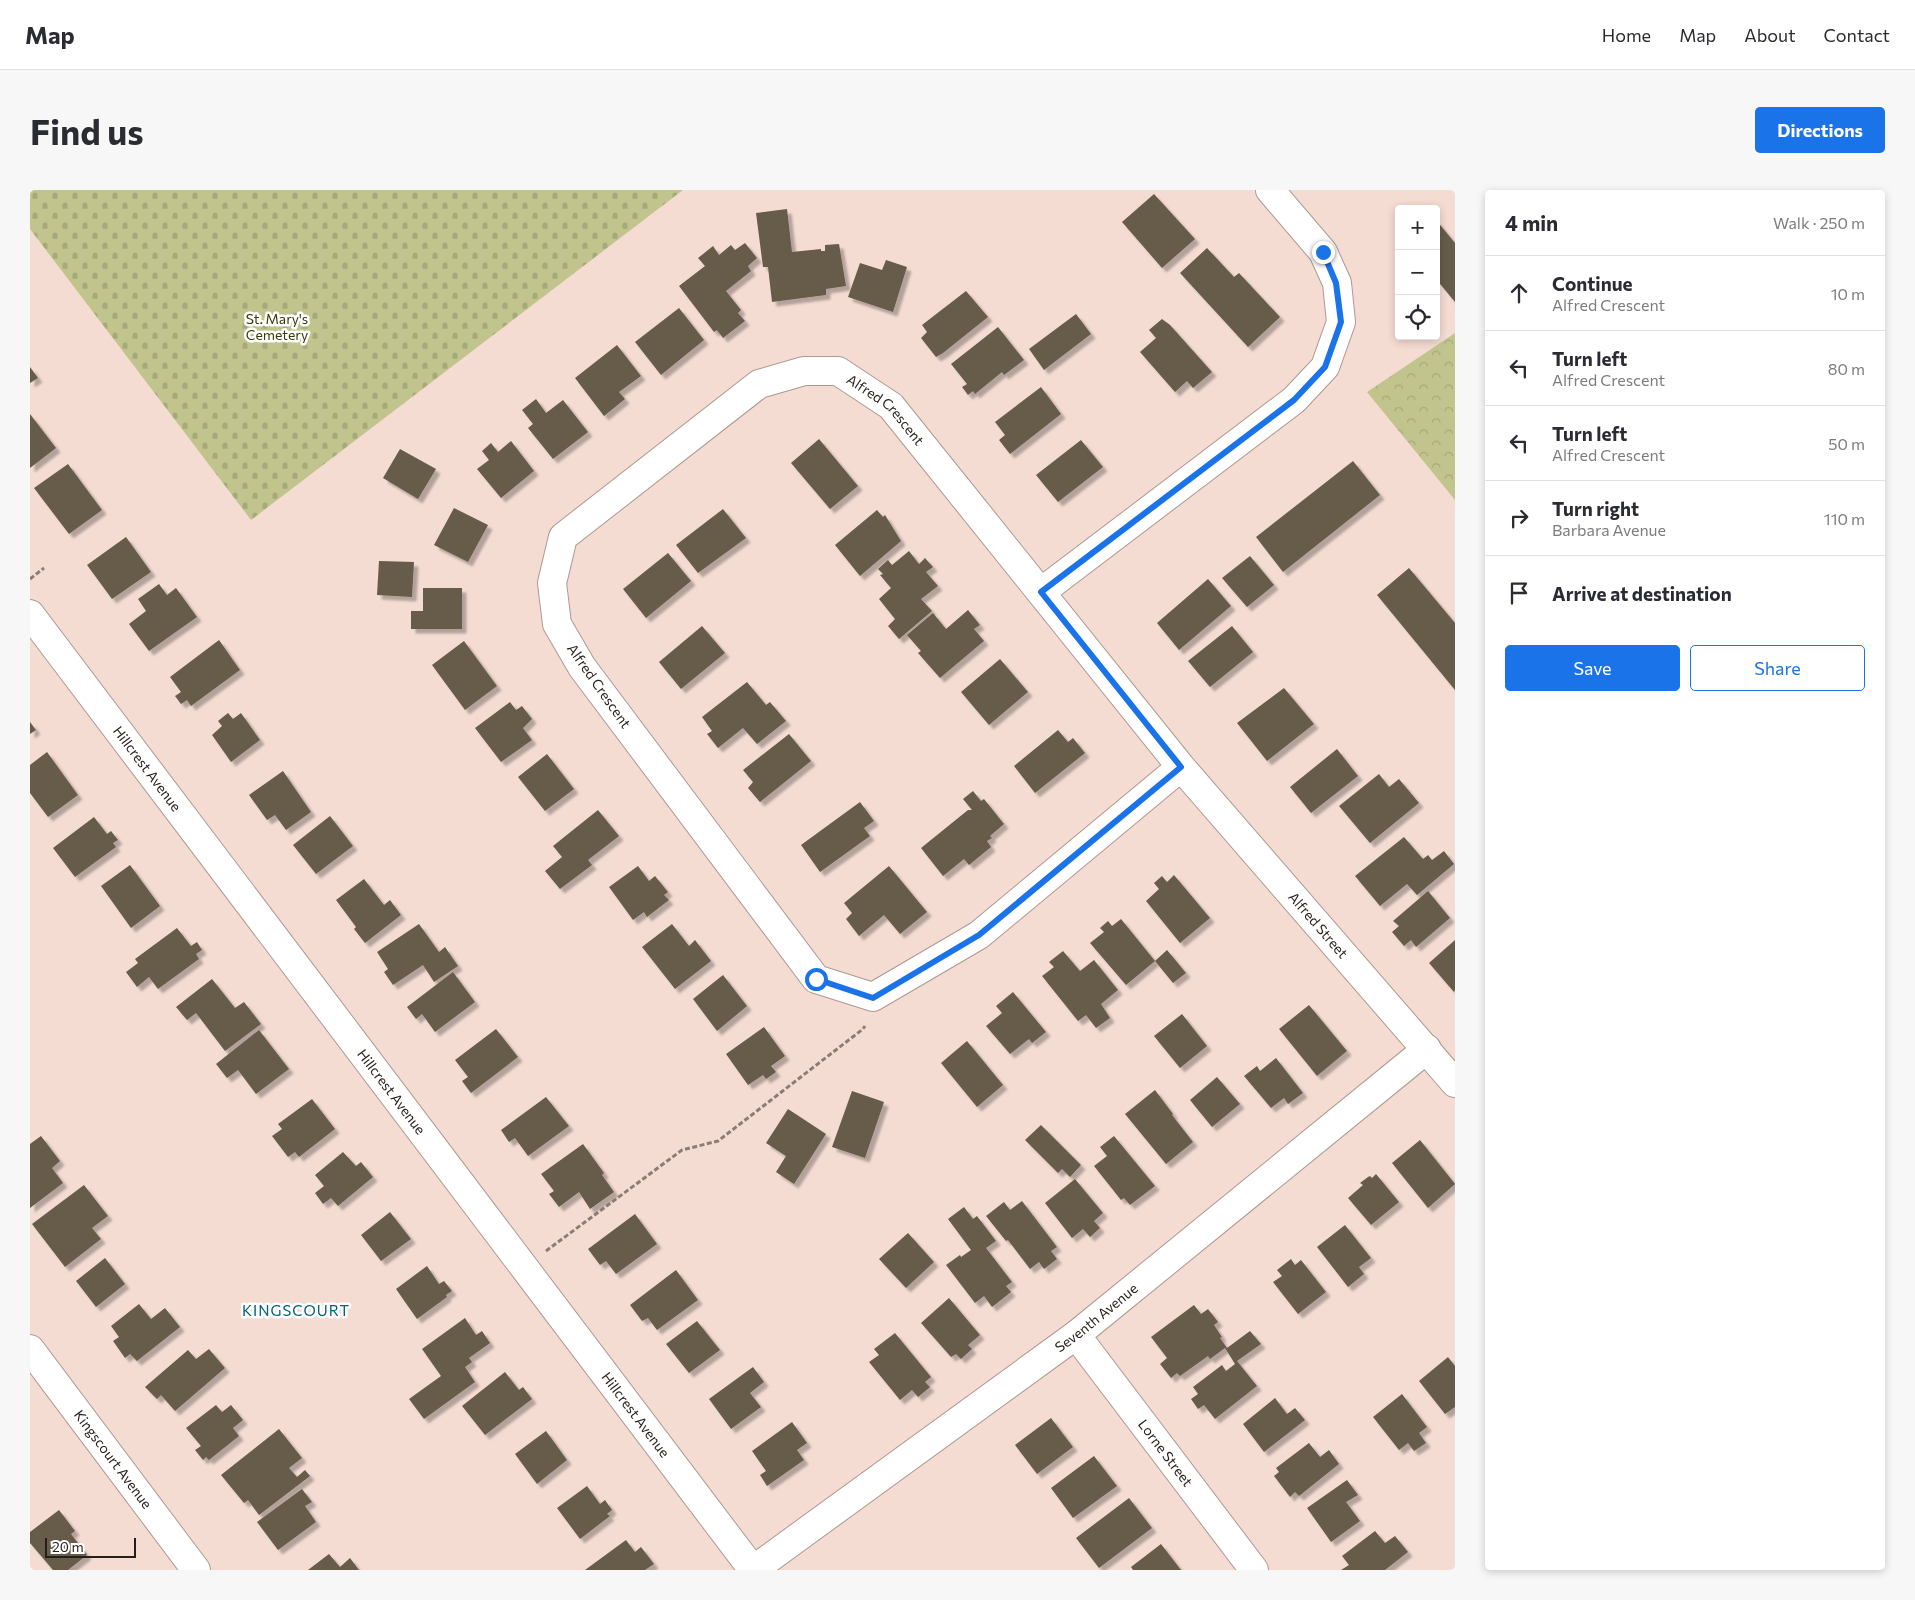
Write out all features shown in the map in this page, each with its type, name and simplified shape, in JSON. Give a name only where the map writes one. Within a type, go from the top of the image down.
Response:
[{"type":"street","points":[[1041,592],[1294,400],[1325,367],[1341,322],[1336,283],[1323,252],[1270,190]]},
{"type":"street","name":"Alfred Crescent","points":[[873,998],[816,979],[582,667],[557,624],[552,583],[563,537],[759,384],[804,371],[838,371],[891,406],[1181,767]]},
{"type":"street","name":"Hillcrest Avenue","points":[[30,614],[753,1570]]},
{"type":"street","points":[[873,998],[979,935],[1181,767]]},
{"type":"street","name":"Alfred Street","points":[[1181,767],[1455,1083]]},
{"type":"street","name":"Seventh Avenue","points":[[753,1570],[1076,1335],[1427,1049]]},
{"type":"street","name":"Lorne Street","points":[[1076,1335],[1254,1570]]},
{"type":"street","name":"Kingscourt Avenue","points":[[30,1349],[196,1570]]},
{"type":"path","points":[[30,579],[44,568]]},
{"type":"path","points":[[523,1267],[682,1150],[718,1141],[864,1029],[873,998]]},
{"type":"green space","name":"St. Mary's Cemetery","points":[[30,190],[683,190],[251,520],[30,229]]},
{"type":"green space","points":[[1455,333],[1455,500],[1367,392]]},
{"type":"building","points":[[1154,194],[1195,239],[1162,268],[1122,222]]},
{"type":"building","points":[[787,209],[792,252],[821,249],[821,251],[825,251],[825,245],[839,244],[846,286],[826,289],[826,295],[772,302],[768,267],[763,267],[756,213]]},
{"type":"building","points":[[1440,225],[1455,243],[1455,302],[1440,284]]},
{"type":"building","points":[[745,243],[757,258],[748,266],[751,271],[726,291],[741,310],[738,313],[745,321],[723,338],[717,330],[714,332],[679,286],[705,266],[698,258],[713,246],[719,255],[731,245],[735,250]]},
{"type":"building","points":[[1207,248],[1234,277],[1239,273],[1280,317],[1248,347],[1180,273]]},
{"type":"building","points":[[886,260],[907,267],[893,312],[848,297],[860,263],[882,270]]},
{"type":"building","points":[[966,291],[988,317],[936,357],[921,338],[927,332],[922,325]]},
{"type":"building","points":[[679,308],[704,340],[661,375],[635,342]]},
{"type":"building","points":[[1076,314],[1091,334],[1044,370],[1029,349]]},
{"type":"building","points":[[1162,319],[1170,325],[1212,372],[1193,388],[1187,381],[1175,392],[1140,352],[1156,338],[1149,330]]},
{"type":"building","points":[[998,327],[1024,360],[1004,375],[1002,372],[975,394],[973,391],[968,395],[962,387],[967,384],[951,364]]},
{"type":"building","points":[[617,345],[641,376],[619,392],[625,399],[604,416],[575,378]]},
{"type":"building","points":[[30,367],[38,378],[30,383]]},
{"type":"building","points":[[1041,387],[1061,414],[1010,454],[999,440],[1005,435],[995,422]]},
{"type":"building","points":[[536,399],[546,413],[563,400],[588,432],[553,459],[528,428],[533,424],[522,410]]},
{"type":"building","points":[[30,414],[56,448],[30,468]]},
{"type":"building","points":[[819,439],[858,486],[830,509],[791,463]]},
{"type":"building","points":[[1081,440],[1103,467],[1058,502],[1036,475]]},
{"type":"building","points":[[511,441],[534,471],[501,498],[477,469],[489,460],[482,451],[491,443],[498,452]]},
{"type":"building","points":[[400,449],[436,469],[418,499],[383,478]]},
{"type":"building","points":[[1353,461],[1380,495],[1283,572],[1256,537]]},
{"type":"building","points":[[68,464],[102,510],[69,534],[34,488]]},
{"type":"building","points":[[454,508],[488,525],[468,562],[434,545]]},
{"type":"building","points":[[723,509],[746,538],[698,573],[676,545]]},
{"type":"building","points":[[877,510],[883,517],[885,515],[901,541],[860,576],[835,545]]},
{"type":"building","points":[[126,537],[151,572],[112,599],[87,565]]},
{"type":"building","points":[[909,551],[919,564],[925,558],[933,567],[926,572],[938,586],[921,599],[932,611],[899,639],[888,626],[895,619],[879,599],[891,588],[880,575],[883,574],[878,569],[888,560],[892,565]]},
{"type":"building","points":[[668,553],[691,581],[646,618],[623,589]]},
{"type":"building","points":[[1250,556],[1274,585],[1247,607],[1222,578]]},
{"type":"building","points":[[379,561],[414,562],[412,597],[377,595]]},
{"type":"building","points":[[1409,568],[1455,623],[1455,690],[1377,595]]},
{"type":"building","points":[[1208,579],[1231,606],[1179,650],[1157,623]]},
{"type":"building","points":[[159,584],[167,595],[176,588],[197,617],[149,651],[129,624],[146,611],[138,599]]},
{"type":"building","points":[[423,588],[462,588],[462,629],[411,629],[411,611],[423,611]]},
{"type":"building","points":[[968,610],[980,625],[974,629],[984,641],[940,678],[918,653],[921,651],[907,635],[933,613],[946,629]]},
{"type":"building","points":[[702,626],[725,653],[681,689],[659,662]]},
{"type":"building","points":[[1232,626],[1253,652],[1210,687],[1188,661]]},
{"type":"building","points":[[219,640],[240,670],[191,706],[187,700],[181,704],[175,696],[181,692],[170,677]]},
{"type":"building","points":[[464,641],[497,686],[465,710],[432,665]]},
{"type":"building","points":[[1000,659],[1028,692],[989,725],[961,692]]},
{"type":"building","points":[[747,682],[766,705],[770,702],[786,721],[757,744],[743,728],[718,748],[707,734],[712,731],[702,717]]},
{"type":"building","points":[[1284,688],[1314,724],[1267,761],[1237,723]]},
{"type":"building","points":[[510,702],[516,710],[522,706],[532,719],[523,728],[532,740],[501,762],[475,728]]},
{"type":"building","points":[[228,713],[233,719],[241,713],[260,740],[231,762],[212,735],[222,726],[218,721]]},
{"type":"building","points":[[30,722],[36,730],[30,734]]},
{"type":"building","points":[[1058,730],[1068,742],[1073,738],[1085,753],[1035,793],[1014,766]]},
{"type":"building","points":[[789,734],[811,761],[760,802],[748,788],[753,782],[743,770]]},
{"type":"building","points":[[1337,749],[1358,776],[1311,813],[1290,787]]},
{"type":"building","points":[[47,752],[78,795],[48,817],[30,793],[30,765]]},
{"type":"building","points":[[547,754],[574,789],[545,811],[518,777]]},
{"type":"building","points":[[283,771],[311,812],[286,830],[275,815],[267,820],[249,795]]},
{"type":"building","points":[[1379,774],[1389,787],[1399,779],[1419,803],[1370,843],[1339,806]]},
{"type":"building","points":[[973,791],[981,801],[984,799],[1004,824],[987,841],[991,847],[969,865],[964,859],[943,876],[921,848],[968,810],[972,810],[963,799]]},
{"type":"building","points":[[860,802],[874,821],[864,828],[870,836],[820,872],[801,845]]},
{"type":"building","points":[[598,810],[619,836],[588,860],[592,865],[560,889],[545,871],[562,857],[553,846]]},
{"type":"building","points":[[330,816],[353,846],[316,874],[293,845]]},
{"type":"building","points":[[94,817],[107,834],[111,831],[118,840],[113,843],[116,847],[75,877],[53,848]]},
{"type":"building","points":[[1404,837],[1423,859],[1428,855],[1432,860],[1444,851],[1454,864],[1417,895],[1407,884],[1380,906],[1355,876]]},
{"type":"building","points":[[130,865],[160,906],[131,928],[101,886]]},
{"type":"building","points":[[638,866],[649,881],[655,876],[668,892],[664,895],[669,900],[647,917],[644,912],[633,920],[609,887]]},
{"type":"building","points":[[889,866],[927,912],[900,934],[884,915],[859,936],[846,919],[852,913],[844,903]]},
{"type":"building","points":[[1174,875],[1210,918],[1180,943],[1146,901],[1159,889],[1154,883],[1162,876],[1167,882]]},
{"type":"building","points":[[364,879],[384,905],[390,900],[401,915],[365,943],[336,900]]},
{"type":"building","points":[[1428,891],[1450,918],[1416,947],[1411,940],[1404,946],[1392,932],[1399,926],[1393,921]]},
{"type":"building","points":[[1121,919],[1155,961],[1126,985],[1090,943],[1104,932],[1100,928],[1108,921],[1112,926]]},
{"type":"building","points":[[419,924],[439,952],[445,947],[458,966],[434,982],[423,965],[393,985],[384,972],[388,969],[377,952]]},
{"type":"building","points":[[672,924],[689,946],[695,940],[711,961],[675,989],[642,947]]},
{"type":"building","points":[[177,928],[191,946],[197,942],[202,950],[196,954],[199,959],[158,989],[149,977],[137,987],[126,972],[138,963],[135,959]]},
{"type":"building","points":[[1455,940],[1455,990],[1454,992],[1429,963]]},
{"type":"building","points":[[1167,950],[1186,973],[1173,983],[1155,961]]},
{"type":"building","points":[[1063,951],[1080,971],[1094,960],[1118,990],[1101,1004],[1110,1018],[1096,1028],[1086,1015],[1078,1021],[1042,976],[1054,967],[1049,962]]},
{"type":"building","points":[[453,972],[475,1002],[435,1032],[422,1014],[416,1019],[407,1007]]},
{"type":"building","points":[[723,975],[747,1006],[717,1031],[693,999]]},
{"type":"building","points":[[212,979],[235,1008],[244,1002],[261,1024],[225,1051],[196,1013],[187,1020],[176,1007]]},
{"type":"building","points":[[1013,992],[1046,1032],[1032,1043],[1029,1039],[1010,1054],[986,1026],[1002,1013],[996,1006]]},
{"type":"building","points":[[1309,1005],[1347,1051],[1317,1076],[1279,1029]]},
{"type":"building","points":[[1182,1014],[1207,1046],[1180,1068],[1154,1036]]},
{"type":"building","points":[[764,1027],[785,1056],[771,1066],[776,1072],[766,1079],[763,1075],[748,1085],[726,1054]]},
{"type":"building","points":[[496,1029],[518,1057],[471,1093],[462,1081],[468,1077],[455,1060]]},
{"type":"building","points":[[259,1030],[289,1069],[256,1094],[238,1070],[227,1078],[216,1064]]},
{"type":"building","points":[[967,1041],[1003,1085],[977,1107],[941,1063]]},
{"type":"building","points":[[1276,1058],[1303,1093],[1288,1104],[1284,1098],[1271,1108],[1244,1076],[1257,1066],[1260,1071]]},
{"type":"building","points":[[1217,1077],[1240,1104],[1212,1127],[1190,1100]]},
{"type":"building","points":[[1155,1090],[1193,1142],[1166,1164],[1125,1114]]},
{"type":"building","points":[[852,1091],[884,1102],[865,1158],[832,1147]]},
{"type":"building","points":[[546,1097],[569,1126],[528,1156],[515,1138],[509,1142],[501,1130]]},
{"type":"building","points":[[312,1099],[335,1129],[299,1157],[295,1152],[288,1157],[272,1136],[282,1129],[278,1124]]},
{"type":"building","points":[[788,1109],[826,1134],[794,1184],[776,1172],[786,1156],[766,1143]]},
{"type":"building","points":[[1041,1125],[1081,1165],[1070,1177],[1062,1169],[1058,1173],[1025,1140]]},
{"type":"building","points":[[41,1136],[60,1161],[52,1168],[63,1183],[30,1208],[30,1144]]},
{"type":"building","points":[[1114,1136],[1155,1186],[1130,1205],[1124,1198],[1121,1200],[1094,1166],[1107,1156],[1100,1147]]},
{"type":"building","points":[[1420,1140],[1455,1184],[1428,1208],[1392,1163]]},
{"type":"building","points":[[583,1144],[604,1173],[602,1175],[614,1192],[590,1209],[579,1192],[559,1207],[549,1194],[554,1191],[541,1174]]},
{"type":"building","points":[[343,1152],[356,1166],[361,1162],[373,1177],[338,1206],[331,1198],[323,1204],[315,1193],[324,1186],[315,1175]]},
{"type":"building","points":[[1376,1174],[1399,1202],[1371,1225],[1348,1198],[1363,1185],[1360,1183],[1370,1176],[1372,1178]]},
{"type":"building","points":[[1075,1179],[1103,1213],[1094,1221],[1100,1228],[1090,1237],[1083,1229],[1072,1238],[1045,1203]]},
{"type":"building","points":[[84,1185],[108,1216],[92,1228],[101,1239],[65,1267],[32,1224]]},
{"type":"building","points":[[1022,1201],[1057,1247],[1051,1251],[1057,1259],[1044,1269],[1039,1262],[1030,1269],[1008,1240],[1006,1241],[986,1216],[1004,1202],[1010,1210]]},
{"type":"building","points":[[964,1207],[973,1219],[977,1216],[996,1241],[986,1248],[1012,1282],[1006,1286],[1011,1292],[992,1307],[984,1296],[975,1303],[946,1265],[971,1250],[948,1219]]},
{"type":"building","points":[[390,1212],[411,1239],[381,1261],[361,1235]]},
{"type":"building","points":[[635,1214],[657,1244],[616,1274],[606,1261],[600,1265],[588,1249]]},
{"type":"building","points":[[1345,1225],[1371,1258],[1359,1267],[1364,1274],[1348,1287],[1317,1247]]},
{"type":"building","points":[[908,1233],[934,1262],[906,1288],[879,1259]]},
{"type":"building","points":[[105,1258],[125,1284],[96,1307],[76,1281]]},
{"type":"building","points":[[1291,1259],[1295,1265],[1301,1260],[1326,1292],[1298,1314],[1273,1282],[1282,1276],[1277,1270]]},
{"type":"building","points":[[427,1266],[439,1284],[444,1281],[452,1291],[446,1295],[447,1297],[417,1319],[396,1289]]},
{"type":"building","points":[[676,1270],[698,1300],[657,1330],[648,1318],[642,1321],[630,1305]]},
{"type":"building","points":[[949,1298],[980,1335],[968,1345],[972,1349],[961,1359],[956,1354],[951,1357],[921,1323]]},
{"type":"building","points":[[139,1304],[151,1319],[165,1308],[180,1327],[137,1361],[130,1354],[125,1358],[113,1341],[119,1337],[111,1326]]},
{"type":"building","points":[[1194,1305],[1201,1314],[1208,1309],[1215,1318],[1218,1322],[1214,1325],[1227,1348],[1250,1331],[1261,1344],[1237,1361],[1257,1386],[1215,1419],[1204,1405],[1198,1409],[1191,1399],[1198,1394],[1193,1387],[1222,1365],[1226,1371],[1235,1364],[1225,1348],[1210,1359],[1208,1356],[1180,1376],[1177,1373],[1171,1378],[1160,1364],[1167,1358],[1151,1337]]},
{"type":"building","points":[[465,1318],[476,1335],[482,1331],[490,1343],[469,1358],[472,1362],[465,1367],[475,1382],[424,1419],[409,1399],[441,1376],[422,1349]]},
{"type":"building","points":[[697,1321],[720,1350],[689,1373],[666,1344]]},
{"type":"building","points":[[895,1333],[931,1377],[925,1382],[930,1387],[918,1397],[912,1390],[900,1400],[869,1362],[879,1355],[874,1349]]},
{"type":"building","points":[[209,1349],[225,1368],[175,1411],[161,1395],[157,1399],[145,1387],[188,1350],[196,1359]]},
{"type":"building","points":[[1448,1357],[1455,1366],[1455,1407],[1445,1414],[1419,1381]]},
{"type":"building","points":[[753,1367],[764,1382],[750,1393],[761,1407],[731,1429],[709,1399]]},
{"type":"building","points":[[505,1372],[519,1390],[523,1387],[532,1399],[485,1435],[462,1406]]},
{"type":"building","points":[[1402,1394],[1427,1427],[1419,1433],[1426,1443],[1414,1451],[1408,1443],[1399,1450],[1373,1417]]},
{"type":"building","points":[[1275,1398],[1287,1414],[1295,1408],[1305,1420],[1264,1452],[1243,1424]]},
{"type":"building","points":[[216,1405],[222,1412],[231,1405],[243,1420],[233,1428],[239,1436],[209,1460],[206,1457],[203,1460],[195,1450],[201,1446],[186,1428]]},
{"type":"building","points":[[1051,1418],[1073,1447],[1037,1474],[1015,1445]]},
{"type":"building","points":[[792,1422],[807,1443],[797,1450],[804,1460],[767,1486],[760,1475],[766,1471],[752,1451]]},
{"type":"building","points":[[279,1429],[302,1458],[289,1468],[297,1477],[305,1470],[310,1476],[259,1515],[248,1500],[244,1503],[221,1475]]},
{"type":"building","points":[[546,1431],[567,1460],[537,1484],[515,1454]]},
{"type":"building","points":[[1309,1443],[1320,1457],[1329,1450],[1339,1464],[1299,1496],[1295,1492],[1290,1497],[1274,1476],[1279,1472],[1276,1468]]},
{"type":"building","points":[[1094,1456],[1117,1486],[1073,1518],[1051,1488]]},
{"type":"building","points":[[1347,1480],[1358,1495],[1346,1502],[1360,1521],[1331,1542],[1307,1508]]},
{"type":"building","points":[[587,1486],[600,1504],[605,1500],[612,1510],[607,1514],[610,1516],[580,1539],[557,1508]]},
{"type":"building","points":[[302,1489],[312,1502],[305,1506],[316,1522],[278,1550],[257,1522]]},
{"type":"building","points":[[1129,1498],[1152,1528],[1099,1568],[1076,1538]]},
{"type":"building","points":[[59,1510],[75,1531],[71,1534],[87,1555],[68,1570],[53,1570],[30,1543],[30,1532]]},
{"type":"building","points":[[1375,1531],[1385,1543],[1395,1536],[1408,1552],[1385,1570],[1341,1570],[1349,1565],[1342,1556]]},
{"type":"building","points":[[626,1540],[635,1552],[641,1547],[654,1564],[645,1570],[585,1570]]},
{"type":"building","points":[[1161,1544],[1181,1570],[1133,1570],[1131,1567]]},
{"type":"building","points":[[329,1554],[340,1567],[350,1558],[359,1570],[308,1570]]},
{"type":"district","name":"KINGSCOURT","points":[[296,1311]]},
{"type":"route","points":[[816,979],[873,998],[979,935],[1181,767],[1041,592],[1294,400],[1325,367],[1341,322],[1336,283],[1323,252]]}]
